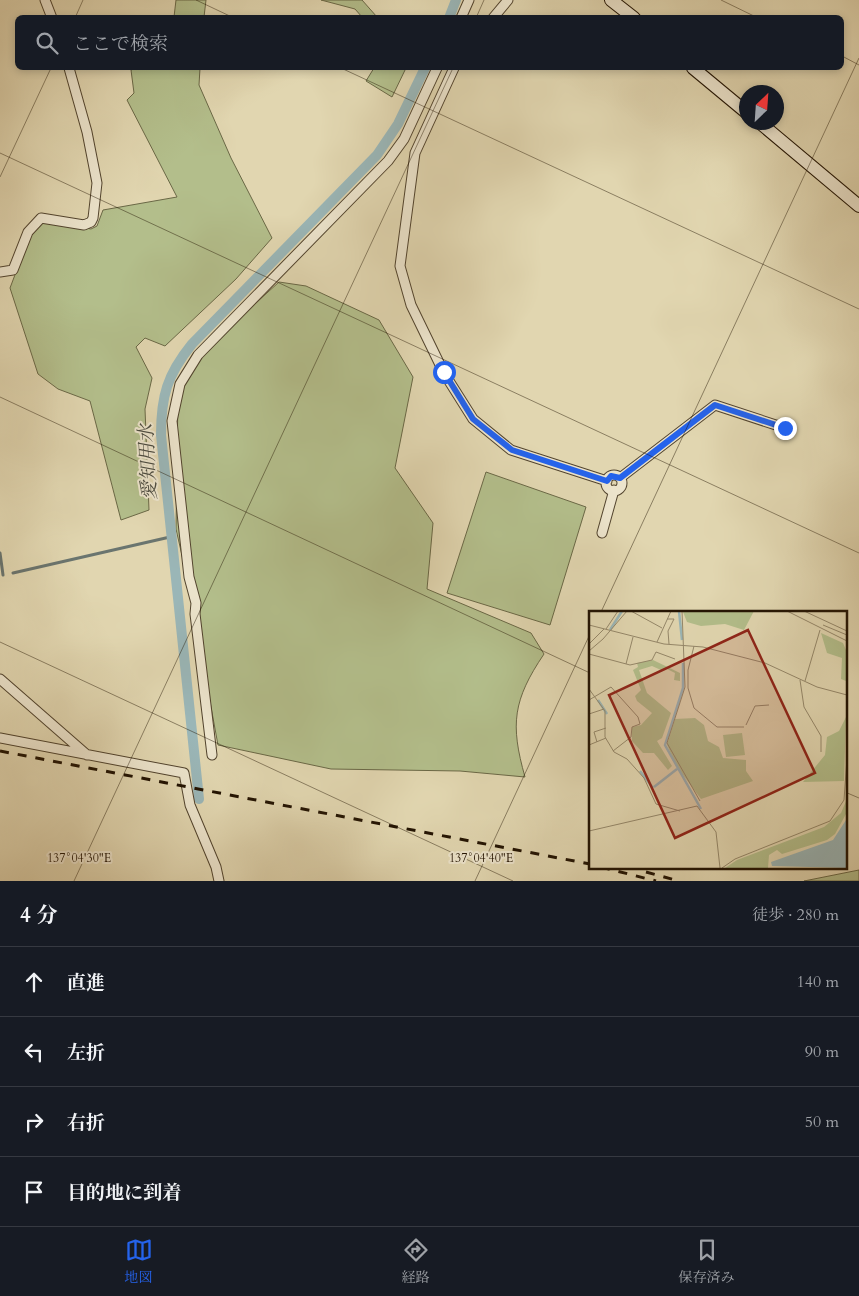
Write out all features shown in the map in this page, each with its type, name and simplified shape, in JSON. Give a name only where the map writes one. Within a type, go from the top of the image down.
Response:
[{"type":"main road","points":[[611,0],[630,15]]},
{"type":"main road","points":[[695,70],[739,106]]},
{"type":"main road","points":[[769,130],[859,206]]},
{"type":"street","points":[[45,0],[51,15]]},
{"type":"street","points":[[462,15],[469,0]]},
{"type":"street","points":[[496,15],[508,0]]},
{"type":"street","points":[[0,272],[14,270],[28,232],[41,218],[84,225],[89,224],[93,218],[97,184],[87,132],[71,70]]},
{"type":"street","points":[[212,755],[195,614],[196,603],[189,577],[172,430],[176,396],[185,373],[198,355],[388,161],[404,139],[436,70]]},
{"type":"street","points":[[453,70],[415,154],[400,266],[411,305],[444,372],[473,419],[512,450],[607,481]]},
{"type":"street","points":[[620,478],[715,405],[785,428]]},
{"type":"street","points":[[607,481],[611,476],[620,478]]},
{"type":"street","points":[[607,481],[609,488],[614,490],[621,487],[620,478]]},
{"type":"street","points":[[602,532],[614,490]]},
{"type":"street","points":[[0,679],[88,755]]},
{"type":"street","points":[[0,738],[184,773],[190,805],[216,867],[219,881]]},
{"type":"green space","points":[[176,0],[206,0],[204,15],[174,15]]},
{"type":"green space","points":[[321,0],[362,0],[375,15],[360,15],[355,9]]},
{"type":"green space","points":[[131,70],[200,70],[199,85],[231,158],[272,238],[236,279],[165,346],[145,338],[136,347],[152,378],[145,409],[149,510],[121,520],[90,401],[58,389],[38,374],[10,288],[30,235],[42,219],[91,229],[97,226],[103,210],[177,197],[127,100],[134,93]]},
{"type":"green space","points":[[373,70],[405,70],[392,97],[366,81]]},
{"type":"green space","points":[[279,282],[306,286],[379,320],[413,377],[395,468],[433,523],[427,589],[531,633],[544,654],[526,685],[517,713],[517,742],[525,777],[460,771],[331,769],[218,745],[188,582],[176,529],[178,393],[201,353]]},
{"type":"green space","points":[[486,472],[586,507],[550,625],[447,593]]},
{"type":"green space","points":[[859,870],[859,881],[804,881]]},
{"type":"waterway","name":"愛知用水","points":[[450,15],[456,0]]},
{"type":"waterway","name":"愛知用水","points":[[199,799],[161,435],[162,409],[167,386],[183,355],[192,344],[377,155],[398,124],[424,70]]},
{"type":"waterway","points":[[13,573],[170,537]]},
{"type":"waterway","points":[[0,553],[3,575]]},
{"type":"railway","points":[[0,751],[589,864]]},
{"type":"railway","points":[[605,868],[656,881]]},
{"type":"railway","points":[[646,872],[679,881]]},
{"type":"route","points":[[444,372],[473,419],[512,450],[607,481],[611,476],[616,475],[620,478],[715,405],[785,428]]}]
